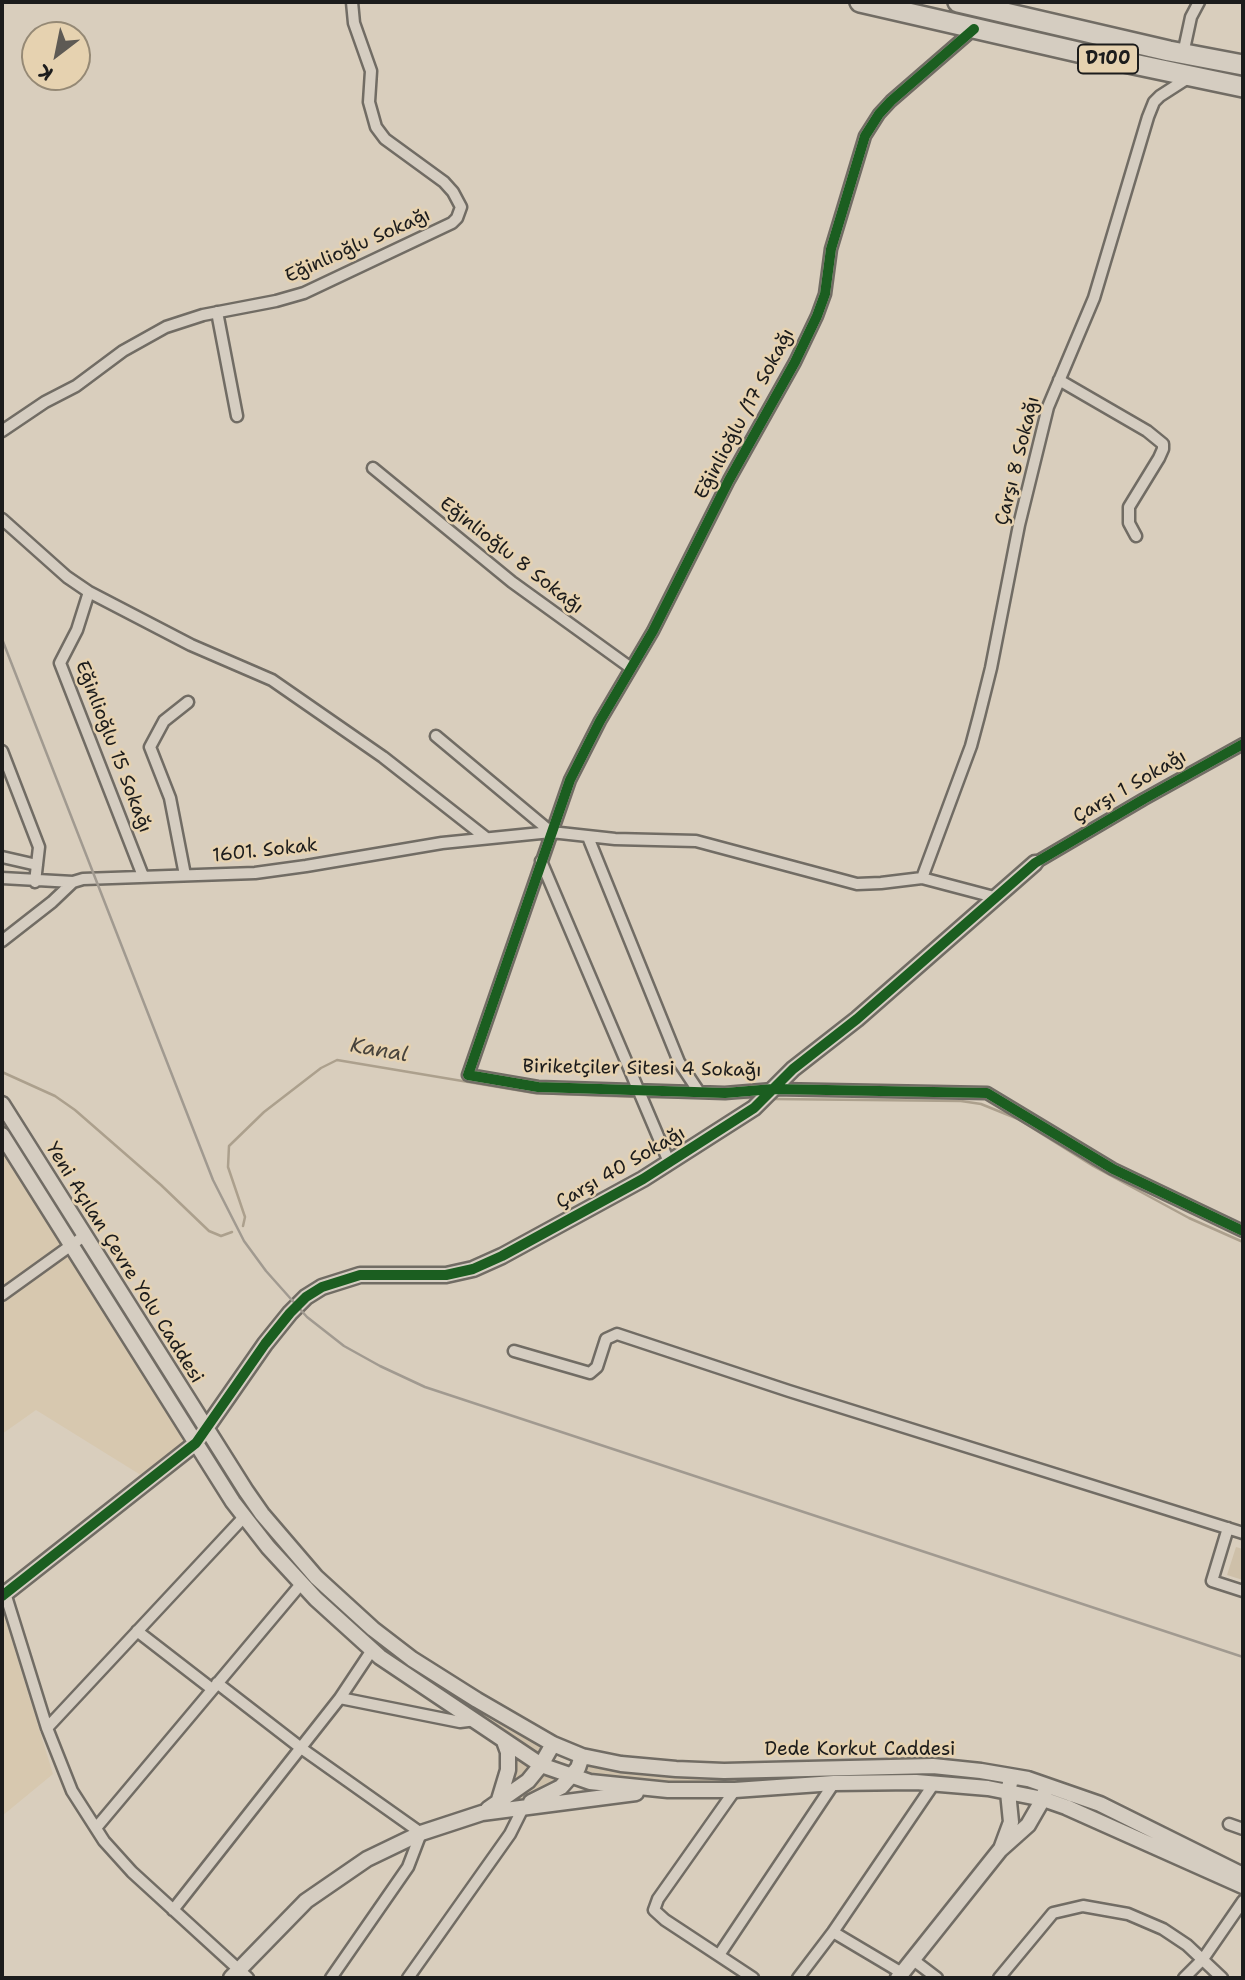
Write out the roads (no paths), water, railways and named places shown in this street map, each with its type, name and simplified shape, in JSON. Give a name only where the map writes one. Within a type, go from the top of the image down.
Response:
[{"type":"highway","name":"D100","points":[[860,2],[1243,87]]},
{"type":"highway","name":"D100","points":[[958,2],[999,8],[1183,54],[1243,65]]},
{"type":"main road","name":"Çarşı 40 Sokağı","points":[[4,1594],[196,1443],[230,1392],[286,1318],[306,1297],[322,1287],[360,1275],[446,1275],[473,1269],[629,1187],[749,1112],[793,1069],[857,1019],[1035,863]]},
{"type":"main road","name":"Yeni Açılan Çevre Yolu Caddesi","points":[[2,1104],[207,1430],[262,1514],[291,1549],[336,1597],[412,1659],[553,1744]]},
{"type":"main road","name":"Yeni Açılan Çevre Yolu Caddesi","points":[[2,1135],[244,1517],[300,1584],[372,1650],[398,1670],[541,1765]]},
{"type":"main road","points":[[498,1803],[508,1770],[508,1752],[504,1741]]},
{"type":"main road","name":"Dede Korkut Caddesi","points":[[240,1975],[291,1915],[323,1888],[367,1859],[421,1833],[482,1812],[498,1803],[528,1781],[553,1744],[582,1756],[621,1764],[676,1769],[724,1771],[923,1766],[1012,1776],[1046,1784],[1100,1804],[1243,1875]]},
{"type":"main road","points":[[572,1777],[582,1756]]},
{"type":"main road","name":"Dede Korkut Caddesi","points":[[541,1765],[572,1777],[605,1784],[668,1790],[935,1782],[1009,1792],[1043,1799],[1094,1818],[1243,1886]]},
{"type":"main road","points":[[1000,1850],[1011,1822],[1009,1792],[1012,1776]]},
{"type":"main road","name":"Dede Korkut Caddesi","points":[[524,1806],[561,1787],[572,1777]]},
{"type":"main road","points":[[900,1976],[1000,1850],[1028,1825],[1043,1799],[1046,1784]]},
{"type":"main road","name":"Dede Korkut Caddesi","points":[[482,1812],[668,1790]]},
{"type":"street","name":"Eğinlioğlu Sokağı","points":[[2,431],[88,378],[123,351],[166,327],[218,312],[304,293],[452,223],[460,213],[459,200],[444,182],[385,139],[376,127],[369,102],[371,71],[354,23],[352,2]]},
{"type":"street","points":[[1183,54],[1191,18],[1199,2]]},
{"type":"street","name":"Eğinlioğlu /17 Sokağı","points":[[468,1075],[563,796],[817,316],[825,294],[831,248],[861,147],[871,125],[891,101],[974,29]]},
{"type":"street","name":"Çarşı 8 Sokağı","points":[[922,878],[971,746],[991,668],[1019,525],[1048,407],[1094,298],[1154,103],[1160,96],[1192,76]]},
{"type":"street","points":[[218,312],[237,416]]},
{"type":"street","points":[[1059,380],[1147,431],[1163,444],[1159,458],[1129,507],[1129,523],[1136,536]]},
{"type":"street","name":"Eğinlioğlu 8 Sokağı","points":[[373,468],[512,582],[631,668]]},
{"type":"street","points":[[2,519],[67,577],[89,592],[191,645],[272,680],[383,757],[485,837]]},
{"type":"street","name":"Eğinlioğlu 15 Sokağı","points":[[89,592],[77,630],[60,663],[143,876]]},
{"type":"street","points":[[185,875],[170,798],[150,747],[164,721],[188,702]]},
{"type":"street","points":[[436,736],[551,832]]},
{"type":"street","name":"Çarşı 1 Sokağı","points":[[1035,863],[1243,744]]},
{"type":"street","points":[[2,751],[38,847],[35,882]]},
{"type":"street","name":"1601. Sokak","points":[[4,881],[74,882],[96,878],[283,870],[417,846],[551,832],[588,837],[704,842],[857,884],[922,878]]},
{"type":"street","points":[[588,837],[679,1062],[699,1092]]},
{"type":"street","points":[[2,857],[37,865]]},
{"type":"street","points":[[541,861],[670,1162]]},
{"type":"street","points":[[922,878],[994,897]]},
{"type":"street","points":[[2,940],[74,882]]},
{"type":"street","name":"Biriketçiler Sitesi 4 Sokağı","points":[[468,1075],[523,1086],[725,1093],[773,1089],[986,1093],[1113,1169],[1243,1231]]},
{"type":"street","points":[[2,1295],[84,1236]]},
{"type":"street","points":[[514,1351],[590,1373],[597,1367],[606,1339],[617,1334],[1243,1532]]},
{"type":"street","points":[[47,1728],[244,1517]]},
{"type":"street","points":[[1228,1528],[1212,1581],[1243,1591]]},
{"type":"street","points":[[96,1828],[300,1584]]},
{"type":"street","points":[[4,1594],[65,1778],[104,1841],[132,1872],[240,1975]]},
{"type":"street","points":[[137,1631],[421,1833],[408,1867],[331,1978]]},
{"type":"street","points":[[173,1910],[340,1698],[372,1650]]},
{"type":"street","points":[[340,1698],[460,1722],[475,1720]]},
{"type":"street","points":[[797,1978],[833,1932],[935,1782]]},
{"type":"street","points":[[719,1955],[834,1783]]},
{"type":"street","points":[[734,1790],[658,1899],[654,1910],[753,1978]]},
{"type":"street","points":[[408,1978],[510,1834],[524,1806]]},
{"type":"street","points":[[1229,1825],[1243,1829]]},
{"type":"street","points":[[1184,1978],[1203,1959],[1243,1901]]},
{"type":"street","points":[[999,1978],[1053,1913],[1083,1906],[1128,1914],[1163,1929],[1203,1959],[1222,1978]]},
{"type":"street","points":[[833,1932],[900,1976]]},
{"type":"street","points":[[912,1959],[937,1978]]},
{"type":"waterway","name":"Kanal","points":[[243,1226],[245,1217],[228,1167],[229,1146],[264,1112],[321,1068],[337,1060],[534,1093],[636,1097]]},
{"type":"waterway","name":"Kanal","points":[[2,1072],[55,1096],[75,1110],[209,1231],[221,1236],[232,1232]]},
{"type":"waterway","name":"Kanal","points":[[650,1097],[754,1098]]},
{"type":"waterway","name":"Kanal","points":[[773,1099],[961,1101],[981,1104],[1018,1119],[1093,1166],[1189,1218],[1243,1242]]},
{"type":"railway","points":[[2,639],[213,1180],[244,1241],[266,1271],[307,1317],[344,1346],[425,1387],[1243,1657]]}]
